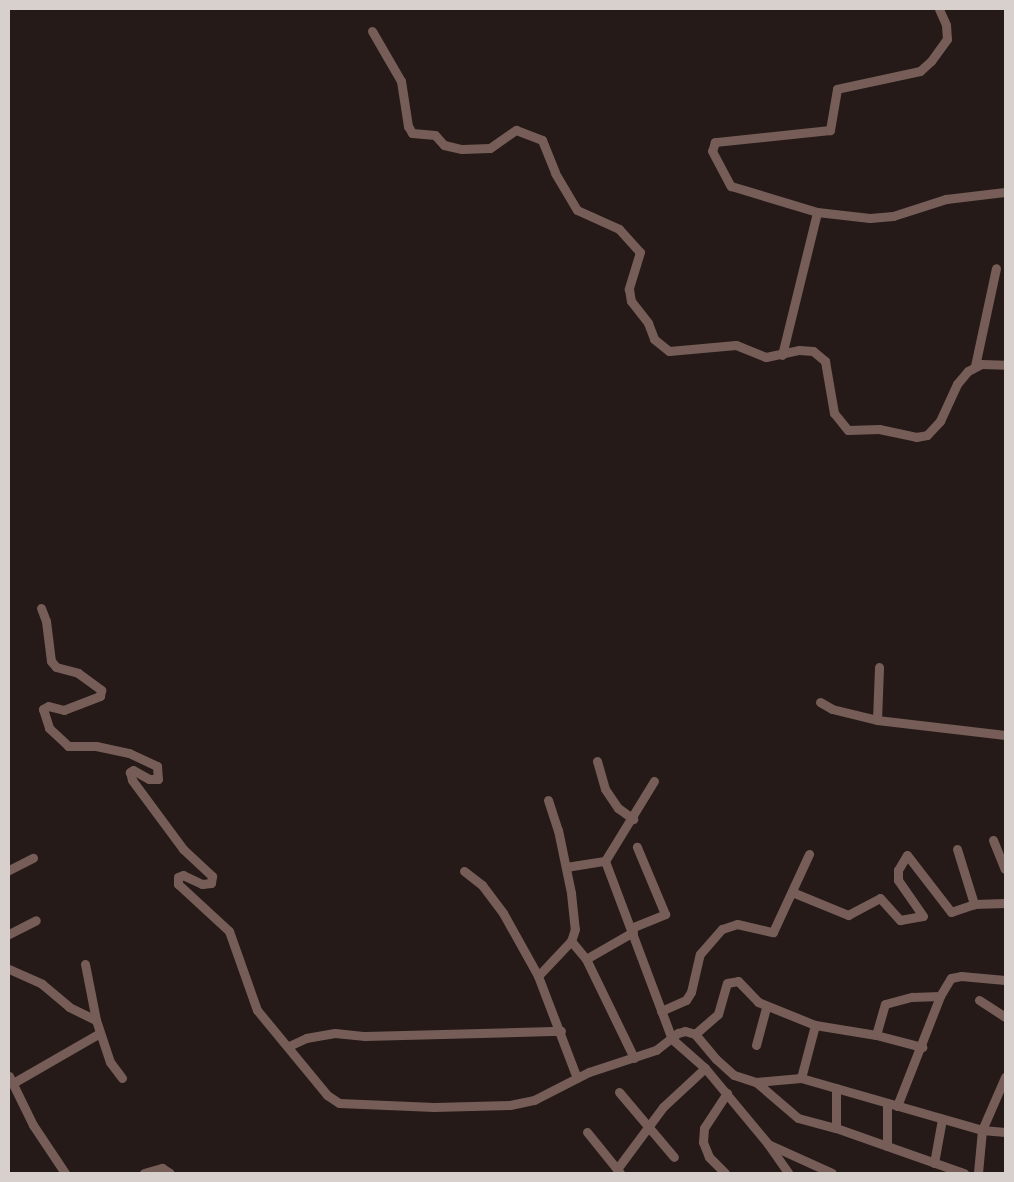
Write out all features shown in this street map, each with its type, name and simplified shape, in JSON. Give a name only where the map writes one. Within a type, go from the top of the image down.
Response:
[{"type":"street","points":[[939,9],[946,26],[947,38],[931,61],[920,70],[837,89],[830,130],[715,142],[712,146],[731,186],[816,212],[870,218],[893,216],[946,199],[1005,192]]},
{"type":"street","points":[[372,32],[401,81],[408,126],[412,133],[434,135],[444,145],[462,149],[490,148],[516,130],[542,140],[555,173],[577,210],[619,229],[640,252],[629,289],[631,301],[648,323],[654,339],[669,351],[736,345],[766,357],[799,350],[813,351],[825,361],[834,413],[848,430],[878,429],[916,437],[927,435],[940,421],[957,384],[975,366],[996,268]]},
{"type":"street","points":[[782,355],[816,212]]},
{"type":"street","points":[[975,366],[1005,365]]},
{"type":"street","points":[[41,608],[46,621],[51,661],[56,667],[78,674],[101,690],[100,696],[64,710],[48,706],[43,709],[49,728],[68,746],[96,746],[129,753],[157,766],[158,779],[149,779],[133,770],[130,772],[132,780],[183,849],[212,876],[211,883],[202,884],[183,875],[178,877],[178,884],[229,931],[257,1010],[289,1046],[327,1095],[339,1103],[359,1106],[510,1104],[534,1100],[577,1078],[656,1050],[678,1033],[695,1034],[718,1014],[727,983],[733,981],[743,984],[766,1007],[815,1025],[876,1035],[922,1047]]},
{"type":"street","points":[[878,720],[879,667]]},
{"type":"street","points":[[820,702],[832,708],[878,720],[1005,735]]},
{"type":"street","points":[[597,761],[605,789],[618,808],[632,819]]},
{"type":"street","points":[[566,867],[605,861],[654,781]]},
{"type":"street","points":[[538,976],[571,940],[575,929],[566,867],[548,800]]},
{"type":"street","points":[[993,840],[1005,869]]},
{"type":"street","points":[[586,958],[632,930],[665,914],[638,847]]},
{"type":"street","points":[[957,849],[974,904]]},
{"type":"street","points":[[661,1011],[686,1000],[692,992],[700,954],[722,929],[737,924],[773,932],[808,854]]},
{"type":"street","points":[[792,892],[848,915],[880,898],[900,920],[923,916],[898,880],[898,870],[908,855],[951,912],[974,904],[1005,903]]},
{"type":"street","points":[[9,870],[33,858]]},
{"type":"street","points":[[605,861],[672,1039],[705,1068],[727,1093],[768,1144],[788,1173]]},
{"type":"street","points":[[464,871],[482,885],[502,913],[538,976],[561,1031],[577,1078]]},
{"type":"street","points":[[9,934],[36,920]]},
{"type":"street","points":[[571,940],[586,958],[634,1058]]},
{"type":"street","points":[[85,964],[100,1033],[110,1062],[122,1078]]},
{"type":"street","points":[[9,969],[42,984],[69,1007],[96,1020]]},
{"type":"street","points":[[887,1146],[892,1105],[922,1047],[940,996],[951,978],[1005,980]]},
{"type":"street","points":[[876,1035],[885,1004],[912,997],[940,996]]},
{"type":"street","points":[[978,1000],[1005,1017]]},
{"type":"street","points":[[756,1046],[766,1007]]},
{"type":"street","points":[[802,1078],[815,1025]]},
{"type":"street","points":[[289,1046],[306,1038],[335,1033],[365,1036],[561,1031]]},
{"type":"street","points":[[65,1173],[33,1125],[11,1079],[100,1033]]},
{"type":"street","points":[[695,1034],[716,1059],[734,1075],[756,1082],[802,1078],[982,1130],[1005,1132]]},
{"type":"street","points":[[587,1132],[618,1171],[663,1107],[705,1068]]},
{"type":"street","points":[[978,1173],[982,1130],[1005,1077]]},
{"type":"street","points":[[756,1082],[793,1115],[836,1128],[964,1173]]},
{"type":"street","points":[[836,1088],[836,1128]]},
{"type":"street","points":[[619,1092],[674,1157]]},
{"type":"street","points":[[725,1173],[709,1157],[703,1142],[704,1128],[727,1093]]},
{"type":"street","points":[[934,1163],[942,1119]]},
{"type":"street","points":[[768,1144],[832,1173]]},
{"type":"street","points":[[144,1173],[162,1168],[170,1173]]}]
